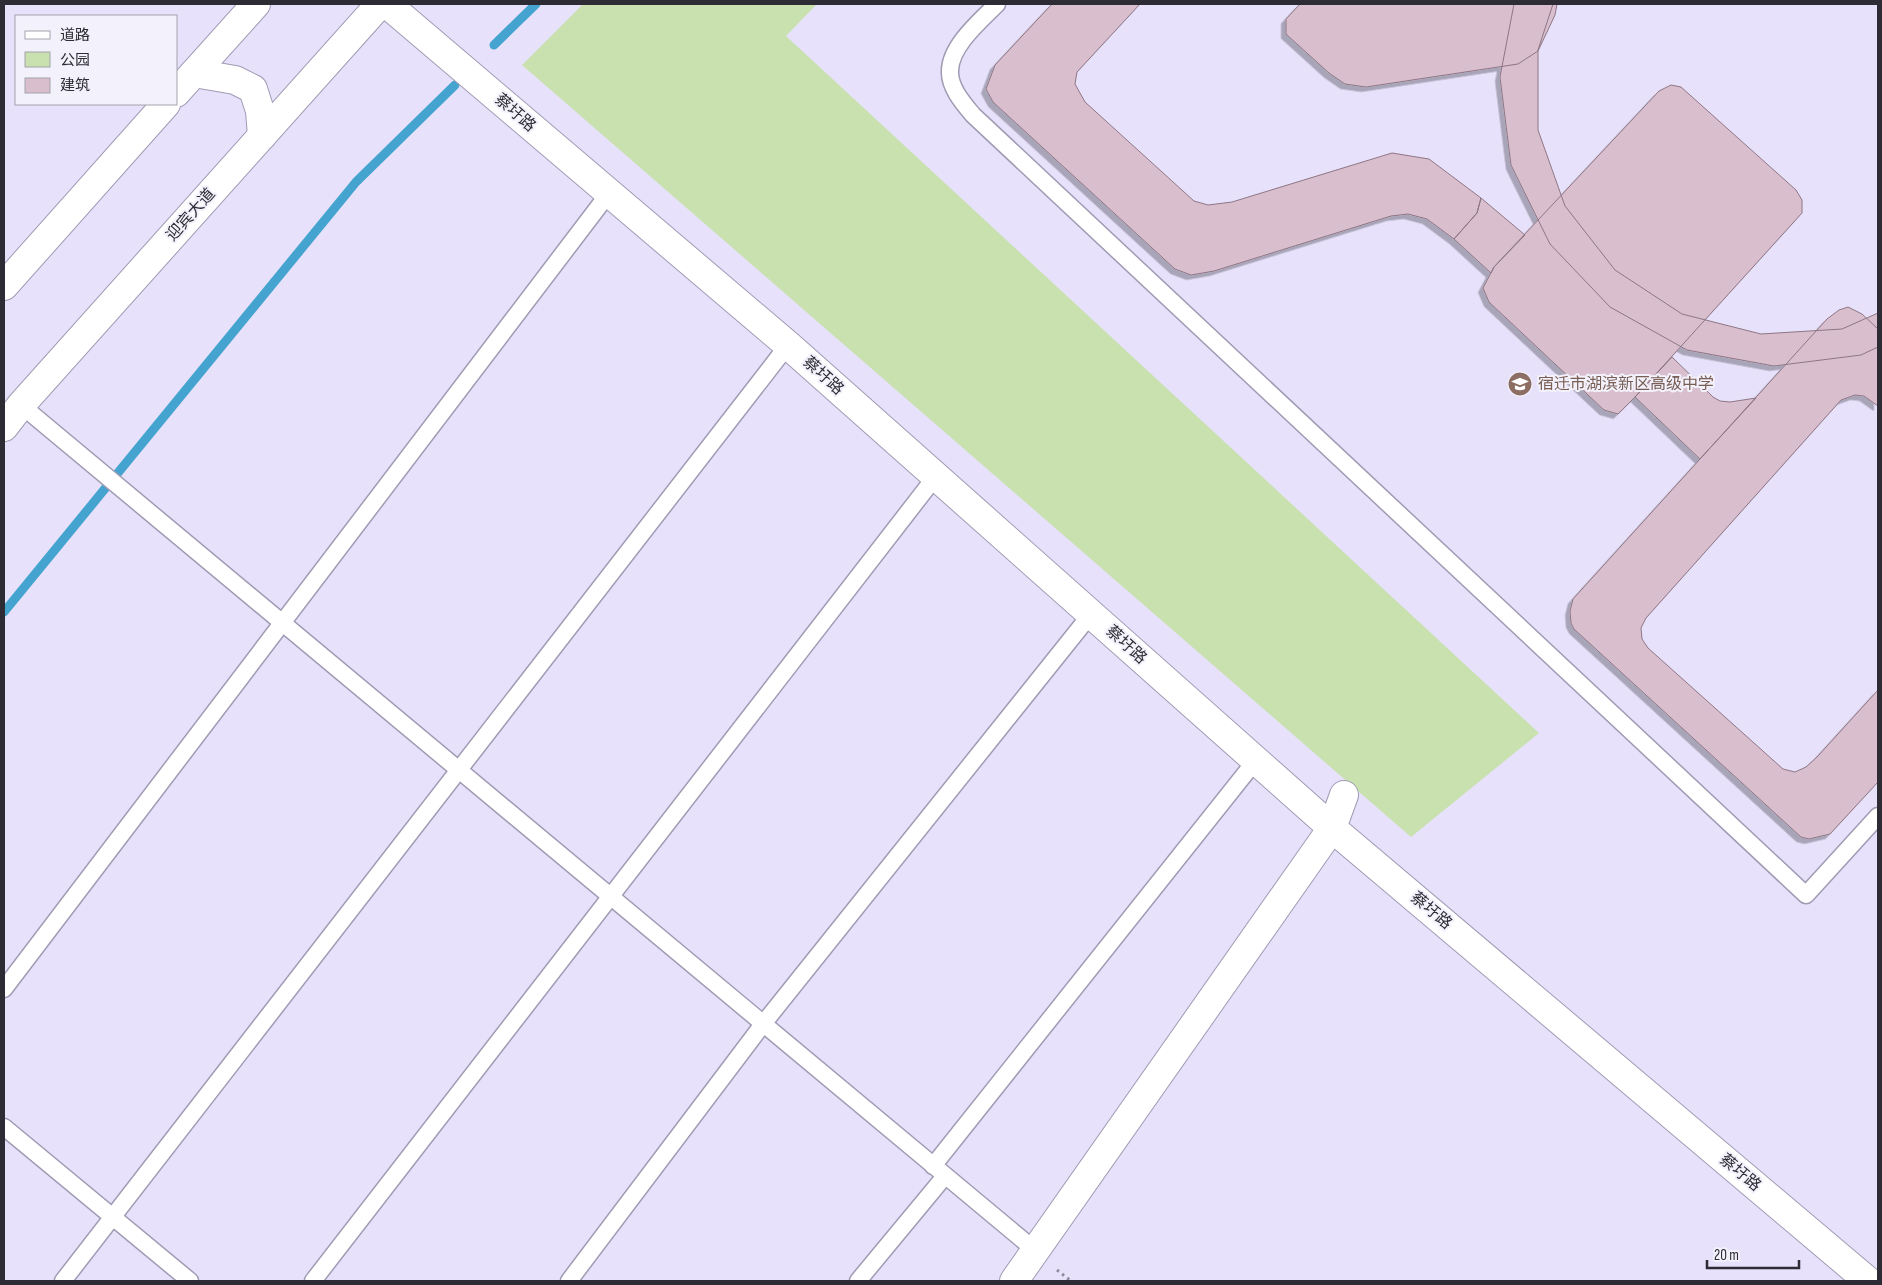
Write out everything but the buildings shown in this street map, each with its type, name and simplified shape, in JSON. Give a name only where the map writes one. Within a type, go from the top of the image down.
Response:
[{"type":"main road","points":[[185,83],[256,4]]},
{"type":"main road","name":"迎宾大道","points":[[4,427],[21,405],[380,4]]},
{"type":"main road","name":"蔡圩路","points":[[387,4],[788,345],[1332,828],[1868,1281]]},
{"type":"main road","points":[[185,83],[235,80],[253,89],[260,111],[262,136]]},
{"type":"main road","points":[[4,286],[165,105]]},
{"type":"main road","points":[[1014,1281],[1332,828],[1344,795]]},
{"type":"lane","points":[[997,4],[963,40],[954,54],[950,70],[953,85],[962,102],[973,115],[1806,895],[1878,816]]},
{"type":"lane","points":[[4,989],[609,193]]},
{"type":"lane","points":[[63,1281],[788,345]]},
{"type":"lane","points":[[21,405],[1036,1251]]},
{"type":"lane","points":[[314,1281],[936,476]]},
{"type":"lane","points":[[569,1281],[763,1024],[1091,614]]},
{"type":"lane","points":[[858,1281],[939,1171],[1256,760]]},
{"type":"lane","points":[[4,1128],[190,1281]]},
{"type":"green space","points":[[583,4],[817,4],[786,36],[1539,733],[1411,837],[522,65]]},
{"type":"waterway","points":[[494,45],[536,4]]},
{"type":"waterway","points":[[4,612],[356,182],[455,85]]},
{"type":"place","name":"宿迁市湖滨新区高级中学","points":[[1520,384]]}]
